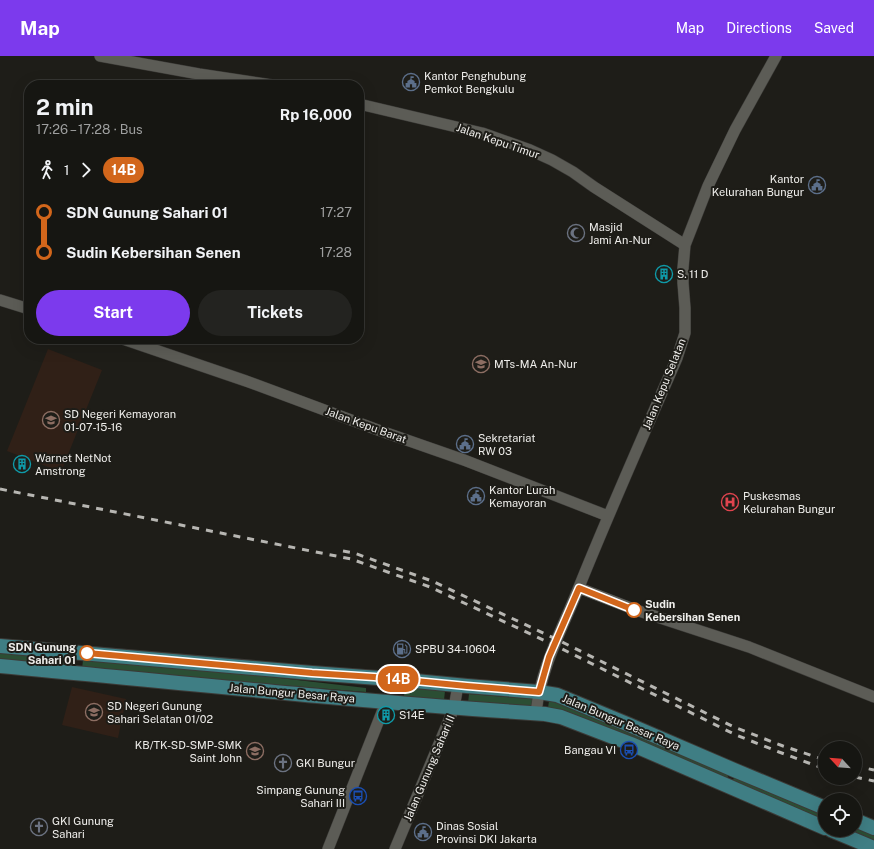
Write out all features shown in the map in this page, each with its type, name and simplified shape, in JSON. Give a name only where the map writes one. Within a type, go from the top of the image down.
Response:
[{"type":"main road","name":"Jalan Bungur Besar Raya","points":[[0,646],[312,673],[402,679],[557,695],[818,805]]},
{"type":"main road","name":"Jalan Bungur Besar Raya","points":[[0,666],[454,708],[536,713],[562,717],[621,740],[818,825]]},
{"type":"main road","points":[[350,676],[364,682],[380,686],[384,689],[392,702]]},
{"type":"main road","points":[[388,678],[391,682],[393,692],[392,702]]},
{"type":"main road","points":[[392,702],[398,698],[398,688],[402,679]]},
{"type":"main road","points":[[862,823],[874,828]]},
{"type":"main road","points":[[848,837],[874,848]]},
{"type":"street","points":[[100,56],[239,80]]},
{"type":"street","name":"Jalan Kepu Selatan","points":[[536,713],[539,692],[549,657],[608,516],[677,358],[685,333],[683,261],[685,245],[708,186],[735,130],[776,56]]},
{"type":"street","name":"Jalan Kepu Timur","points":[[364,105],[482,133],[530,150],[573,172],[685,245]]},
{"type":"street","points":[[0,300],[24,307]]},
{"type":"street","name":"Jalan Kepu Barat","points":[[138,344],[246,381],[464,460],[608,516]]},
{"type":"street","points":[[579,588],[636,610],[749,647],[874,697]]},
{"type":"street","name":"Jalan Gunung Sahari II","points":[[395,849],[454,708],[458,685]]},
{"type":"street","points":[[328,849],[392,702]]},
{"type":"shaded area","name":"SD Negeri Kemayoran 01-07-15-16","points":[[48,349],[102,370],[61,472],[7,451]]},
{"type":"shaded area","name":"SD Negeri Gunung Sahari Selatan 01/02","points":[[72,687],[126,699],[118,738],[62,725]]},
{"type":"green space","points":[[0,653],[76,660],[75,668],[0,661]]},
{"type":"green space","points":[[83,660],[245,674],[366,688],[366,692],[82,669]]},
{"type":"green space","points":[[405,687],[445,691],[444,700],[404,696]]},
{"type":"green space","points":[[469,694],[532,699],[532,708],[468,703]]},
{"type":"green space","points":[[549,701],[556,702],[729,774],[726,781],[559,710],[548,708]]},
{"type":"green space","points":[[735,776],[818,810],[818,819],[731,784]]},
{"type":"green space","points":[[862,829],[874,833],[874,842],[862,837]]},
{"type":"railway","points":[[0,489],[351,559],[430,587],[554,645],[736,735],[818,766]]},
{"type":"railway","points":[[343,551],[354,553],[432,581],[556,639],[734,727],[818,758]]},
{"type":"railway","points":[[862,767],[874,770]]},
{"type":"railway","points":[[862,778],[874,781]]},
{"type":"bus line","name":"14B","points":[[87,653],[539,692],[549,657],[579,588],[634,610]]},
{"type":"place","name":"Kantor Penghubung Pemkot Bengkulu","points":[[411,82]]},
{"type":"place","name":"Kantor Kelurahan Bungur","points":[[817,185]]},
{"type":"place","name":"Masjid Jami An-Nur","points":[[576,233]]},
{"type":"place","name":"S. 11 D","points":[[664,274]]},
{"type":"place","name":"MTs-MA An-Nur","points":[[481,364]]},
{"type":"place","name":"SD Negeri Kemayoran 01-07-15-16","points":[[51,420]]},
{"type":"place","name":"Sekretariat RW 03","points":[[465,444]]},
{"type":"place","name":"Warnet NetNot Amstrong","points":[[22,464]]},
{"type":"place","name":"Kantor Lurah Kemayoran","points":[[476,496]]},
{"type":"place","name":"Puskesmas Kelurahan Bungur","points":[[730,502]]},
{"type":"place","name":"Sudin Kebersihan Senen","points":[[634,610]]},
{"type":"place","name":"SPBU 34-10604","points":[[402,649]]},
{"type":"place","name":"SDN Gunung Sahari 01","points":[[87,653]]},
{"type":"place","name":"SD Negeri Gunung Sahari Selatan 01/02","points":[[94,712]]},
{"type":"place","name":"S14E","points":[[386,715]]},
{"type":"place","name":"Bangau VI","points":[[629,750]]},
{"type":"place","name":"KB/TK-SD-SMP-SMK Saint John","points":[[255,751]]},
{"type":"place","name":"GKI Bungur","points":[[283,763]]},
{"type":"place","name":"Simpang Gunung Sahari III","points":[[358,796]]},
{"type":"place","name":"GKI Gunung Sahari","points":[[39,827]]},
{"type":"place","name":"Dinas Sosial Provinsi DKI Jakarta","points":[[423,832]]}]
